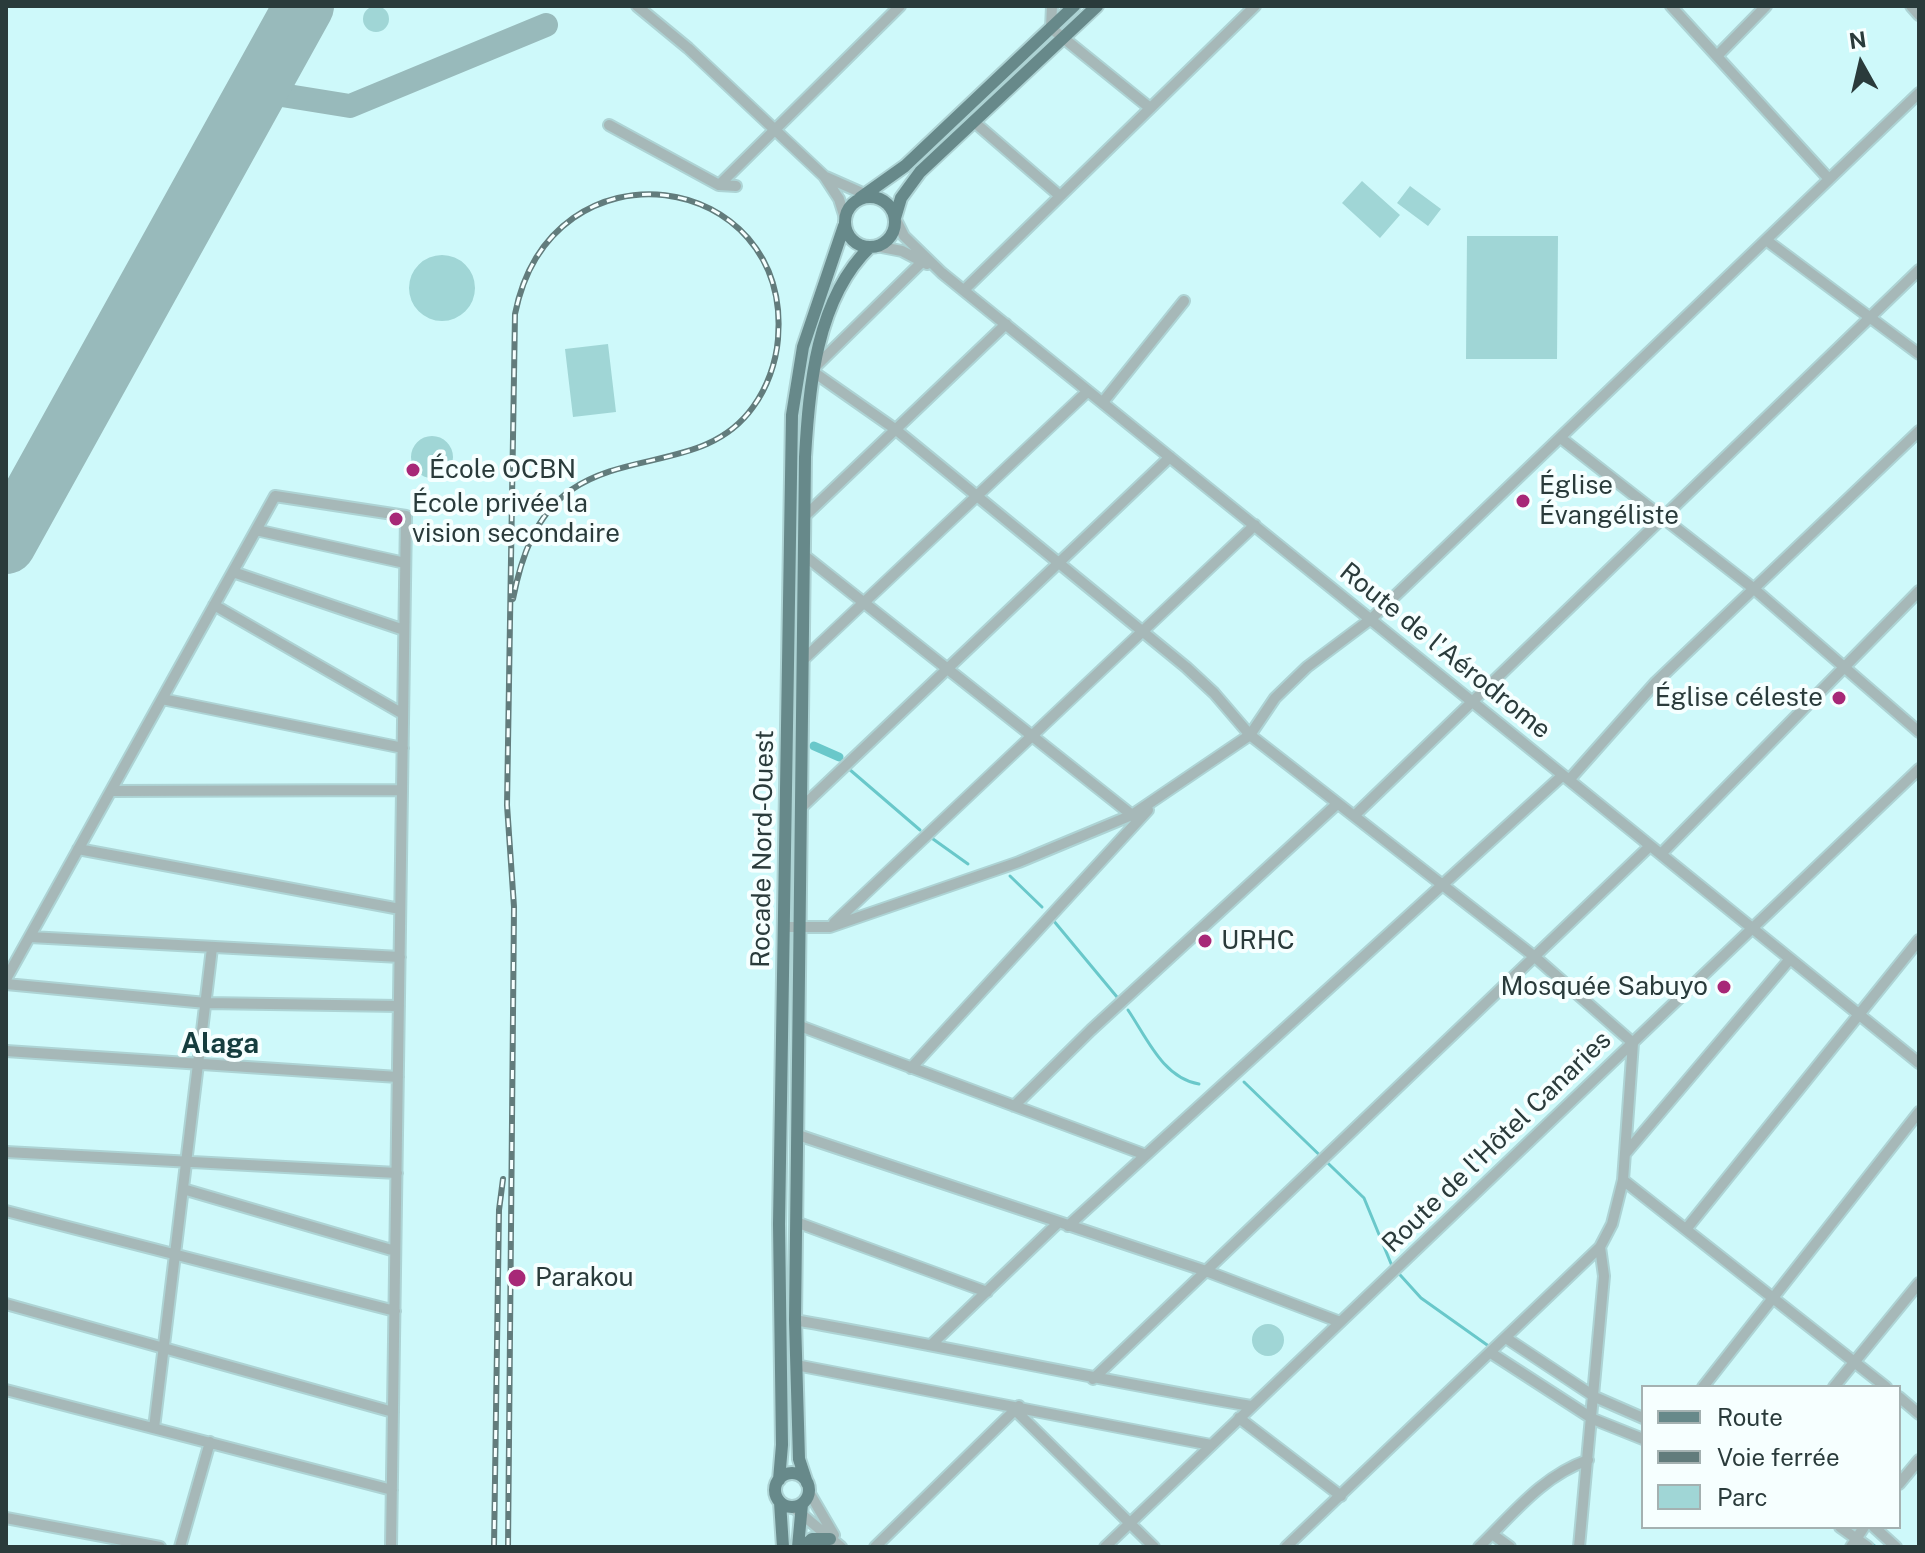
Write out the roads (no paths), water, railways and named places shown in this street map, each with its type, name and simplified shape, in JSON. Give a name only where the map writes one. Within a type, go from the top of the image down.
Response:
[{"type":"main road","points":[[1074,6],[905,166],[848,208],[844,222],[851,240],[873,247],[889,238],[901,198],[912,182],[1097,6]]},
{"type":"main road","points":[[866,197],[887,203],[895,218]]},
{"type":"main road","name":"Rocade Nord-Ouest","points":[[779,1480],[782,1445],[779,1224],[792,415],[803,347],[844,222]]},
{"type":"main road","name":"Rocade Nord-Ouest","points":[[808,1487],[799,1459],[795,1320],[806,432],[815,370],[840,289],[873,247]]},
{"type":"main road","points":[[783,1547],[780,1502],[775,1489],[779,1480],[796,1474],[808,1487],[798,1507],[801,1547]]},
{"type":"main road","points":[[780,1502],[798,1507]]},
{"type":"main road","points":[[801,1547],[812,1539],[837,1543]]},
{"type":"street","points":[[637,6],[824,176],[866,197]]},
{"type":"street","points":[[719,185],[900,6]]},
{"type":"street","points":[[1052,6],[1051,28],[1150,108]]},
{"type":"street","points":[[964,290],[1255,6]]},
{"type":"street","points":[[1671,6],[1828,178]]},
{"type":"street","points":[[1718,55],[1766,6]]},
{"type":"street","points":[[1911,6],[1919,15]]},
{"type":"street","points":[[785,927],[830,927],[1007,866],[1132,815],[1154,803],[1250,735],[1275,698],[1296,677],[1371,619],[1562,439],[1919,93]]},
{"type":"street","points":[[973,121],[1060,196]]},
{"type":"street","points":[[609,125],[719,185],[736,186]]},
{"type":"street","points":[[824,176],[839,199],[844,222]]},
{"type":"street","name":"Route de l'Aérodrome","points":[[895,218],[904,236],[942,273]]},
{"type":"street","points":[[1766,240],[1919,354]]},
{"type":"street","name":"Route de l'Aérodrome","points":[[873,247],[902,251],[923,261],[964,290],[1919,1063]]},
{"type":"street","points":[[923,261],[815,370],[895,429],[1142,630],[1214,693],[1250,735],[1355,815],[1441,887],[1535,957],[1633,1043],[1623,1180],[1612,1224],[1600,1247],[1286,1547]]},
{"type":"street","points":[[1355,815],[1919,270]]},
{"type":"street","points":[[1103,402],[1184,301]]},
{"type":"street","points":[[806,515],[1006,324]]},
{"type":"street","points":[[804,659],[1088,391]]},
{"type":"street","points":[[932,1344],[1566,778],[1656,682],[1919,431]]},
{"type":"street","points":[[1562,439],[1753,588],[1846,665],[1919,732]]},
{"type":"street","points":[[802,807],[1170,457]]},
{"type":"street","points":[[391,1547],[395,1311],[406,516],[275,496],[6,981],[206,1003],[399,1006]]},
{"type":"street","points":[[830,927],[1255,525]]},
{"type":"street","points":[[256,530],[405,563]]},
{"type":"street","points":[[805,556],[1132,815]]},
{"type":"street","points":[[233,572],[404,630]]},
{"type":"street","points":[[1661,854],[1919,591]]},
{"type":"street","points":[[214,605],[403,714]]},
{"type":"street","points":[[162,699],[403,748]]},
{"type":"street","name":"Route de l'Hôtel Canaries","points":[[1105,1547],[1919,769]]},
{"type":"street","points":[[111,791],[402,790]]},
{"type":"street","points":[[911,1068],[1154,803]]},
{"type":"street","points":[[1014,1106],[1091,1030],[1337,804]]},
{"type":"street","points":[[1093,1379],[1650,846]]},
{"type":"street","points":[[78,849],[400,909]]},
{"type":"street","points":[[30,937],[400,957]]},
{"type":"street","points":[[1687,1228],[1919,940]]},
{"type":"street","points":[[154,1428],[212,948]]},
{"type":"street","points":[[1625,1154],[1790,959]]},
{"type":"street","points":[[800,1026],[1146,1155]]},
{"type":"street","points":[[6,1051],[398,1077]]},
{"type":"street","points":[[1705,1385],[1919,1112]]},
{"type":"street","points":[[798,1135],[1206,1271],[1340,1322]]},
{"type":"street","points":[[6,1152],[397,1173]]},
{"type":"street","points":[[1623,1180],[1884,1385]]},
{"type":"street","points":[[183,1189],[395,1251]]},
{"type":"street","points":[[6,1211],[395,1311]]},
{"type":"street","points":[[796,1222],[987,1292]]},
{"type":"street","points":[[1579,1547],[1604,1276],[1600,1247]]},
{"type":"street","points":[[1836,1385],[1919,1283]]},
{"type":"street","points":[[6,1304],[393,1412]]},
{"type":"street","points":[[795,1320],[932,1344],[1093,1379],[1251,1406]]},
{"type":"street","points":[[1506,1338],[1595,1397],[1641,1417]]},
{"type":"street","points":[[1491,1353],[1593,1419],[1641,1438]]},
{"type":"street","points":[[796,1365],[1211,1445]]},
{"type":"street","points":[[6,1390],[392,1490]]},
{"type":"street","points":[[1901,1399],[1919,1414]]},
{"type":"street","points":[[1017,1408],[1154,1547]]},
{"type":"street","points":[[875,1547],[1017,1408]]},
{"type":"street","points":[[1239,1418],[1341,1496]]},
{"type":"street","points":[[180,1547],[210,1442]]},
{"type":"street","points":[[1479,1547],[1545,1482],[1567,1467],[1588,1460]]},
{"type":"street","points":[[1901,1482],[1919,1460]]},
{"type":"street","points":[[808,1487],[837,1543]]},
{"type":"street","points":[[798,1507],[837,1543]]},
{"type":"street","points":[[6,1518],[160,1547]]},
{"type":"street","points":[[1876,1529],[1896,1547]]},
{"type":"street","points":[[1492,1534],[1510,1547]]},
{"type":"street","points":[[1854,1542],[1868,1547]]},
{"type":"waterway","points":[[814,746],[839,757]]},
{"type":"waterway","points":[[849,769],[920,830]]},
{"type":"waterway","points":[[933,839],[968,864]]},
{"type":"waterway","points":[[1010,876],[1042,907]]},
{"type":"waterway","points":[[1053,920],[1117,997]]},
{"type":"waterway","points":[[1128,1010],[1166,1065],[1175,1074],[1199,1084]]},
{"type":"waterway","points":[[1244,1082],[1364,1198],[1392,1266],[1421,1298],[1490,1347]]},
{"type":"waterway","points":[[1860,1535],[1876,1547]]},
{"type":"railway","points":[[508,1547],[514,907],[507,805],[515,314],[537,256],[573,218],[618,198],[665,195],[710,209],[748,238],[772,282],[778,339],[773,366],[763,392],[735,427],[714,440],[691,450],[594,477],[558,500],[539,525],[525,553],[513,599]]},
{"type":"railway","points":[[494,1547],[499,1210],[503,1179]]},
{"type":"place","name":"École OCBN","points":[[413,470]]},
{"type":"place","name":"Église Évangéliste","points":[[1523,501]]},
{"type":"place","name":"École privée la vision secondaire","points":[[396,519]]},
{"type":"place","name":"Église céleste","points":[[1839,698]]},
{"type":"place","name":"URHC","points":[[1205,941]]},
{"type":"place","name":"Mosquée Sabuyo","points":[[1724,987]]},
{"type":"place","name":"Parakou","points":[[517,1278]]},
{"type":"district","name":"Alaga","points":[[220,1044]]}]
